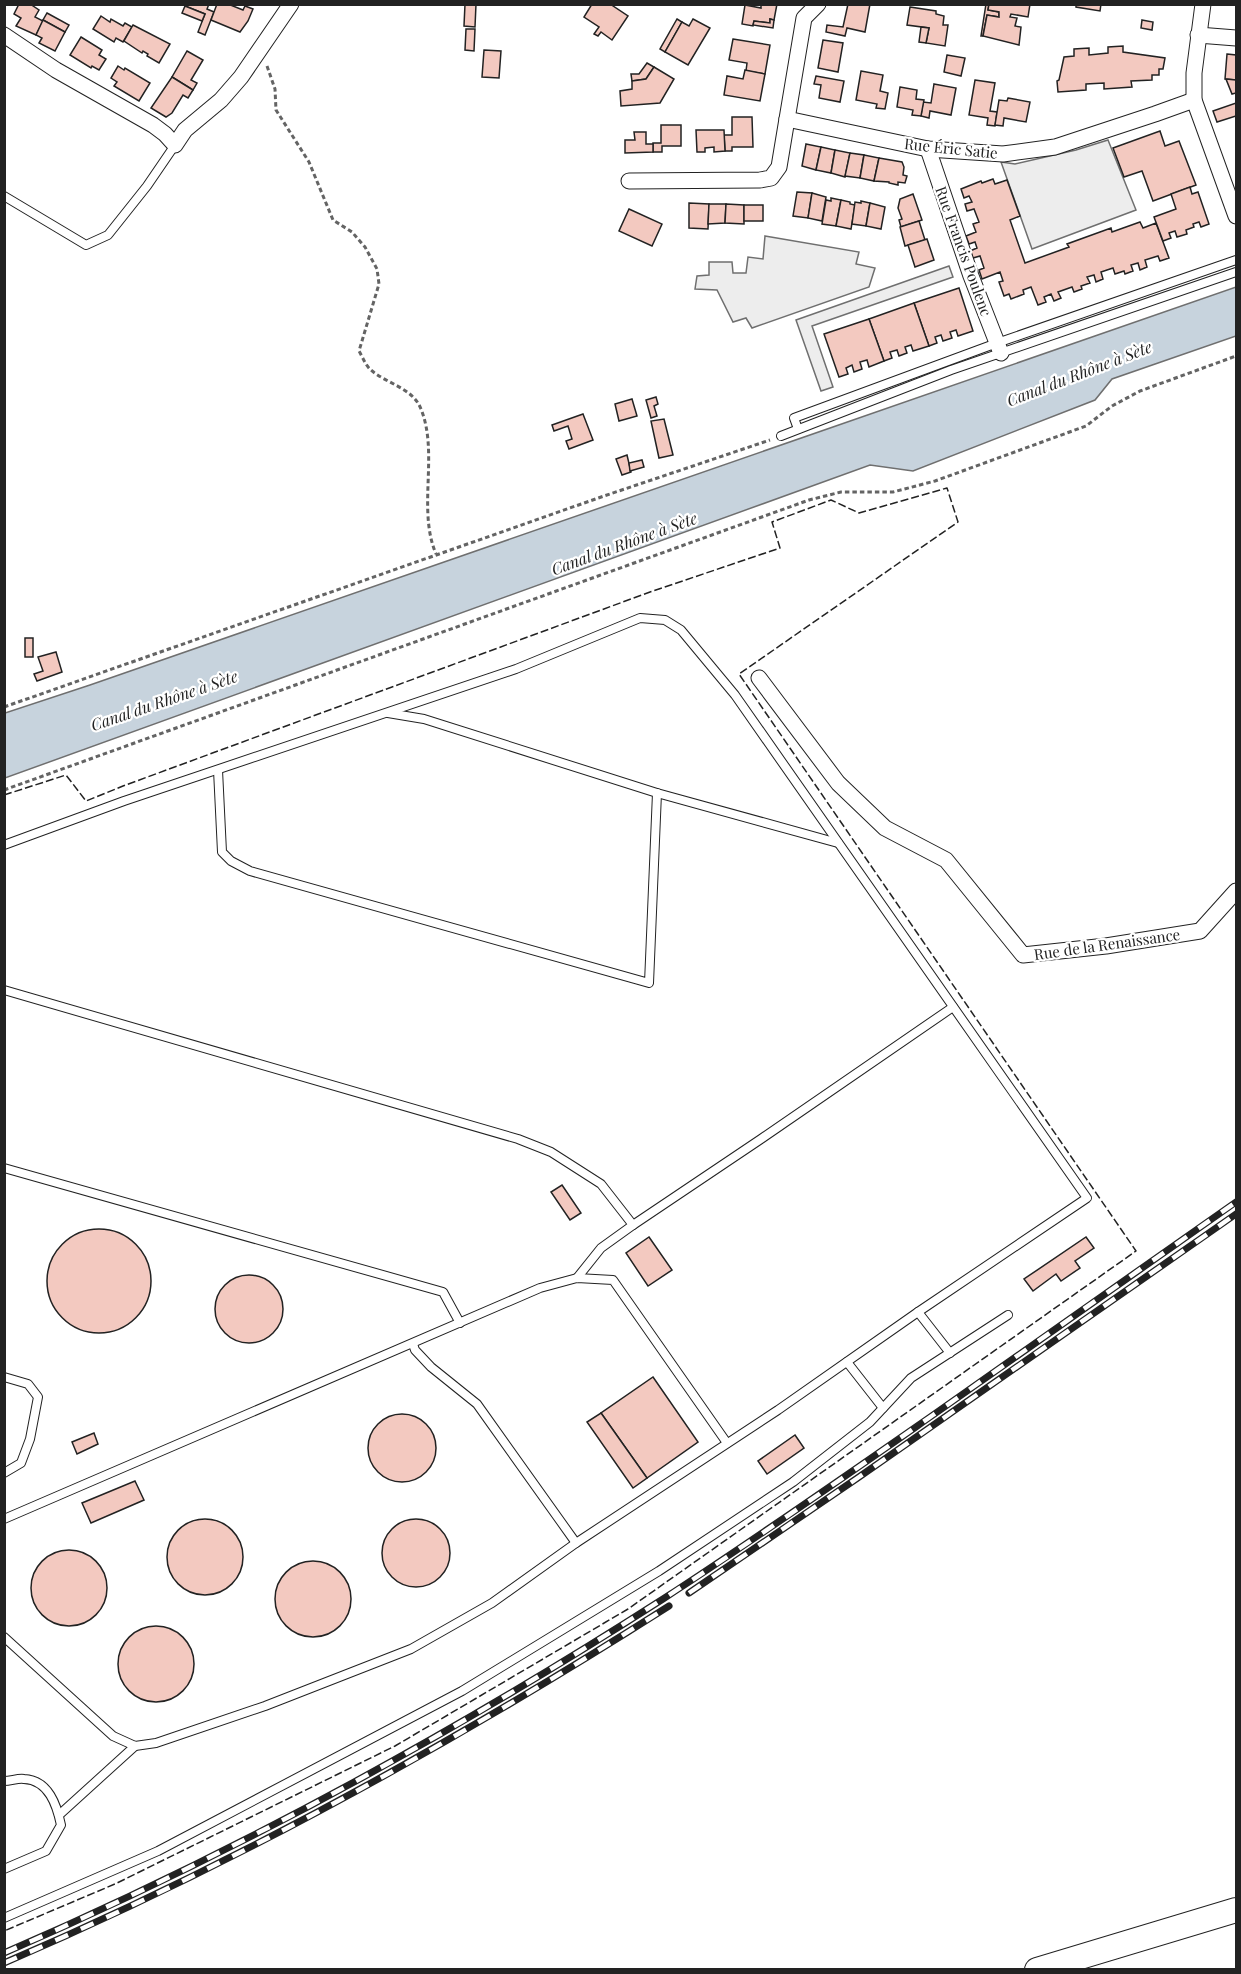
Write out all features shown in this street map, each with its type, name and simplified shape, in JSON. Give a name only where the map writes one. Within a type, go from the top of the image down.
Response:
[{"type":"main road","points":[[1037,1970],[1236,1910]]},
{"type":"street","points":[[629,181],[771,178],[779,167],[804,18],[818,4]]},
{"type":"street","points":[[1203,4],[1198,35],[1194,100],[1236,216]]},
{"type":"street","points":[[4,35],[56,70],[153,125],[175,146],[185,130],[221,100],[241,77],[286,6]]},
{"type":"street","points":[[1198,35],[1236,38]]},
{"type":"street","name":"Rue Éric Satie","points":[[787,119],[928,148],[1003,154],[1055,147],[1194,100]]},
{"type":"street","name":"Rue Francis Poulenc","points":[[928,148],[999,348]]},
{"type":"street","name":"Rue de la Renaissance","points":[[759,678],[838,783],[885,828],[946,860],[1023,955],[1106,946],[1200,931],[1236,891]]},
{"type":"lane","points":[[4,196],[86,245],[108,235],[175,146]]},
{"type":"lane","points":[[781,436],[951,370],[999,348],[1236,260]]},
{"type":"lane","points":[[798,429],[794,418],[999,348],[1236,272]]},
{"type":"lane","points":[[4,845],[124,801],[516,669],[640,618],[665,620],[681,630],[735,695],[1087,1198],[728,1443],[576,1543],[492,1604],[411,1649],[265,1706],[156,1743],[135,1746],[113,1736],[4,1637]]},
{"type":"lane","points":[[387,713],[424,719],[657,792],[838,843]]},
{"type":"lane","points":[[218,770],[222,852],[231,861],[250,871],[649,983],[657,792]]},
{"type":"lane","points":[[4,990],[518,1139],[551,1152],[601,1184],[633,1225]]},
{"type":"lane","points":[[577,1278],[601,1248],[953,1006]]},
{"type":"lane","points":[[4,1168],[443,1292],[460,1323]]},
{"type":"lane","points":[[6,1516],[540,1288],[577,1278],[613,1280],[728,1443]]},
{"type":"lane","points":[[918,1312],[950,1353]]},
{"type":"lane","points":[[4,1918],[158,1851],[462,1691],[659,1571],[793,1482],[870,1422],[911,1378],[1008,1315]]},
{"type":"lane","points":[[413,1344],[415,1350],[431,1367],[477,1404],[576,1543]]},
{"type":"lane","points":[[847,1362],[883,1407]]},
{"type":"lane","points":[[4,1377],[28,1383],[38,1398],[30,1439],[21,1463],[4,1473]]},
{"type":"lane","points":[[58,1815],[135,1746]]},
{"type":"lane","points":[[4,1781],[24,1779],[39,1783],[56,1803],[61,1825],[46,1851],[4,1869]]},
{"type":"path","points":[[261,47],[274,89],[276,110],[309,162],[333,220],[352,232],[365,247],[377,268],[379,284],[359,351],[369,368],[406,391],[420,405],[429,444],[427,479],[429,520],[431,542],[436,555]]},
{"type":"path","points":[[4,790],[809,500],[841,492],[893,492],[935,481],[1086,426],[1112,406],[1140,391],[1236,356]]},
{"type":"path","points":[[4,707],[781,436]]},
{"type":"shaded area","points":[[1108,140],[1136,210],[1032,249],[1001,162],[1015,164]]},
{"type":"shaded area","points":[[765,236],[859,252],[856,264],[875,268],[869,287],[752,328],[746,318],[733,322],[717,290],[695,289],[697,276],[709,275],[709,262],[732,262],[733,273],[746,273],[748,257],[763,259]]},
{"type":"shaded area","points":[[949,266],[953,277],[812,326],[833,387],[821,391],[796,320]]},
{"type":"water","name":"Canal du Rhône à Sète","points":[[1236,287],[1236,336],[1112,379],[1095,400],[913,471],[870,465],[5,778],[5,713]]},
{"type":"building","points":[[19,4],[30,4],[39,10],[35,17],[43,21],[36,35],[16,26],[21,18],[14,14]]},
{"type":"building","points":[[185,4],[209,4],[207,9],[214,12],[205,35],[198,32],[205,14]]},
{"type":"building","points":[[217,4],[228,4],[243,10],[245,6],[253,9],[240,32],[211,20]]},
{"type":"building","points":[[465,4],[476,4],[475,27],[464,26]]},
{"type":"building","points":[[592,4],[610,4],[628,16],[612,40],[601,32],[598,36],[594,34],[599,27],[584,17]]},
{"type":"building","points":[[761,4],[777,4],[774,20],[770,19],[770,23],[754,21],[753,26],[742,24],[745,5],[761,8]]},
{"type":"building","points":[[848,4],[870,4],[865,32],[847,28],[845,36],[826,32],[827,25],[843,27]]},
{"type":"building","points":[[986,4],[989,4],[988,10],[999,12],[999,17],[987,15],[983,36],[981,36]]},
{"type":"building","points":[[989,4],[1030,4],[1028,17],[1011,14],[1010,17],[1017,18],[1015,26],[1021,27],[1019,45],[983,36],[987,15],[999,17],[999,12],[988,10]]},
{"type":"building","points":[[1076,4],[1101,4],[1100,11],[1076,7]]},
{"type":"building","points":[[185,6],[205,14],[202,21],[182,13]]},
{"type":"building","points":[[910,7],[936,11],[936,14],[944,16],[943,25],[948,25],[945,46],[926,43],[929,28],[907,25]]},
{"type":"building","points":[[47,13],[69,25],[65,32],[43,20]]},
{"type":"building","points":[[101,16],[110,22],[111,19],[123,26],[125,23],[132,27],[123,42],[116,38],[114,42],[93,29]]},
{"type":"building","points":[[677,19],[682,22],[665,52],[660,49]]},
{"type":"building","points":[[693,19],[710,28],[688,65],[665,52],[682,22],[689,26]]},
{"type":"building","points":[[770,19],[774,20],[773,28],[753,25],[754,21],[770,23]]},
{"type":"building","points":[[43,20],[65,32],[55,51],[39,43],[42,38],[36,35]]},
{"type":"building","points":[[1142,20],[1153,22],[1152,30],[1141,28]]},
{"type":"building","points":[[133,25],[170,44],[159,63],[124,41]]},
{"type":"building","points":[[921,27],[929,28],[926,43],[919,42]]},
{"type":"building","points":[[466,29],[475,29],[474,51],[465,50]]},
{"type":"building","points":[[81,37],[102,50],[99,55],[106,59],[99,70],[92,66],[91,68],[70,55]]},
{"type":"building","points":[[733,39],[770,45],[765,74],[746,71],[747,63],[729,60]]},
{"type":"building","points":[[823,40],[843,43],[838,72],[818,68]]},
{"type":"building","points":[[1123,46],[1123,52],[1165,58],[1163,69],[1159,69],[1159,75],[1152,75],[1152,80],[1131,81],[1132,87],[1104,89],[1104,83],[1086,84],[1086,90],[1058,92],[1057,81],[1064,57],[1074,56],[1074,49],[1089,48],[1089,55],[1108,53],[1108,47]]},
{"type":"building","points":[[484,50],[501,51],[499,78],[482,77]]},
{"type":"building","points":[[187,51],[203,60],[191,80],[197,83],[193,90],[172,77]]},
{"type":"building","points":[[1227,54],[1236,55],[1236,80],[1225,79]]},
{"type":"building","points":[[947,55],[965,58],[961,76],[944,72]]},
{"type":"building","points":[[647,63],[654,67],[646,79],[632,81],[631,74],[639,74]]},
{"type":"building","points":[[118,66],[150,83],[139,101],[114,86],[117,82],[111,78]]},
{"type":"building","points":[[654,67],[674,79],[660,103],[621,106],[620,91],[632,89],[632,81],[646,79]]},
{"type":"building","points":[[745,70],[765,74],[760,101],[724,95],[727,76],[743,79]]},
{"type":"building","points":[[861,71],[883,75],[880,91],[888,93],[885,109],[876,108],[877,104],[856,100]]},
{"type":"building","points":[[816,76],[844,81],[840,102],[819,98],[821,85],[814,84]]},
{"type":"building","points":[[172,77],[193,90],[188,98],[183,95],[172,113],[166,117],[151,108]]},
{"type":"building","points":[[1226,79],[1236,80],[1236,93],[1232,94]]},
{"type":"building","points":[[975,80],[995,83],[990,111],[997,112],[995,126],[987,125],[988,118],[969,115]]},
{"type":"building","points":[[934,84],[956,88],[951,115],[930,111],[929,118],[921,116],[923,102],[931,103]]},
{"type":"building","points":[[900,87],[917,90],[916,99],[924,100],[921,116],[912,115],[913,110],[897,107]]},
{"type":"building","points":[[1008,98],[1030,102],[1026,122],[1004,118],[1003,126],[995,125],[999,100],[1007,101]]},
{"type":"building","points":[[1236,103],[1236,116],[1217,122],[1213,111]]},
{"type":"building","points":[[732,117],[752,117],[753,147],[732,147],[732,151],[725,151],[724,135],[732,135]]},
{"type":"building","points":[[661,125],[681,125],[681,146],[662,146],[662,152],[653,152],[653,143],[661,143]]},
{"type":"building","points":[[696,130],[724,130],[725,151],[714,152],[714,147],[705,148],[705,152],[697,152]]},
{"type":"building","points":[[1160,131],[1165,146],[1179,141],[1196,185],[1153,201],[1142,171],[1124,177],[1113,148]]},
{"type":"building","points":[[634,132],[646,132],[646,144],[653,144],[653,152],[625,153],[625,140],[635,140]]},
{"type":"building","points":[[806,144],[821,147],[816,170],[802,166]]},
{"type":"building","points":[[821,147],[835,150],[831,173],[816,170]]},
{"type":"building","points":[[835,150],[850,153],[845,177],[831,173]]},
{"type":"building","points":[[850,153],[864,155],[860,178],[845,176]]},
{"type":"building","points":[[864,155],[879,158],[874,181],[860,178]]},
{"type":"building","points":[[879,158],[902,162],[903,175],[907,176],[905,183],[898,182],[898,185],[874,181]]},
{"type":"building","points":[[993,179],[995,184],[1007,180],[1020,216],[1010,220],[1025,263],[1111,228],[1112,232],[1140,222],[1143,228],[1156,223],[1169,258],[1160,261],[1158,256],[1145,260],[1147,267],[1140,270],[1138,263],[1131,265],[1133,271],[1125,274],[1124,271],[1115,274],[1113,268],[1101,272],[1103,279],[1096,282],[1094,275],[1087,277],[1090,283],[1081,286],[1082,289],[1074,292],[1072,287],[1058,292],[1061,298],[1054,301],[1051,294],[1044,297],[1046,302],[1038,305],[1031,287],[1023,290],[1024,294],[1011,299],[1009,294],[1004,296],[999,282],[1003,281],[1000,272],[982,279],[979,270],[984,268],[980,256],[973,258],[970,251],[977,248],[975,242],[969,244],[966,236],[976,232],[973,224],[979,222],[974,209],[967,211],[965,204],[972,202],[969,196],[964,198],[961,189]]},
{"type":"building","points":[[1190,187],[1192,194],[1198,192],[1209,224],[1201,227],[1199,222],[1193,224],[1194,227],[1186,230],[1187,234],[1177,237],[1175,231],[1169,233],[1171,238],[1163,241],[1154,217],[1176,209],[1171,194]]},
{"type":"building","points":[[797,192],[812,193],[808,218],[793,216]]},
{"type":"building","points":[[812,193],[826,197],[822,221],[808,218]]},
{"type":"building","points":[[913,194],[922,220],[901,227],[899,220],[902,219],[898,208],[900,199]]},
{"type":"building","points":[[831,198],[841,200],[836,226],[822,224],[826,200],[831,201]]},
{"type":"building","points":[[841,200],[855,205],[851,229],[836,226]]},
{"type":"building","points":[[861,201],[870,203],[866,226],[852,224],[855,202],[861,203]]},
{"type":"building","points":[[689,203],[709,204],[708,229],[689,228]]},
{"type":"building","points":[[870,203],[885,207],[881,229],[866,226]]},
{"type":"building","points":[[709,204],[726,204],[725,223],[708,224]]},
{"type":"building","points":[[726,204],[744,205],[744,224],[725,223]]},
{"type":"building","points":[[744,205],[763,205],[763,221],[744,221]]},
{"type":"building","points":[[629,209],[662,224],[652,246],[619,231]]},
{"type":"building","points":[[919,221],[925,240],[905,246],[900,227]]},
{"type":"building","points":[[927,239],[934,260],[915,267],[908,245]]},
{"type":"building","points":[[959,288],[973,331],[958,336],[956,330],[950,332],[952,338],[943,341],[941,335],[935,337],[937,343],[929,346],[914,303]]},
{"type":"building","points":[[914,303],[929,346],[913,351],[911,345],[905,347],[907,353],[899,356],[897,350],[890,352],[892,358],[884,361],[869,319]]},
{"type":"building","points":[[869,319],[884,361],[869,367],[867,360],[860,362],[862,369],[854,372],[852,365],[846,368],[848,374],[839,377],[824,334]]},
{"type":"building","points":[[656,397],[658,404],[654,406],[657,416],[651,418],[646,400]]},
{"type":"building","points":[[632,399],[637,416],[619,421],[615,404]]},
{"type":"building","points":[[583,414],[593,440],[569,449],[566,441],[572,439],[568,426],[554,431],[552,425]]},
{"type":"building","points":[[664,419],[673,455],[659,458],[651,421]]},
{"type":"building","points":[[627,455],[631,472],[622,475],[616,459]]},
{"type":"building","points":[[642,460],[644,467],[630,471],[629,463]]},
{"type":"building","points":[[25,638],[33,638],[33,657],[25,657]]},
{"type":"building","points":[[56,652],[62,672],[37,681],[34,674],[43,671],[38,657]]},
{"type":"building","points":[[562,1185],[581,1213],[570,1220],[551,1192]]},
{"type":"building","points":[[99,1229],[119,1233],[136,1244],[147,1261],[151,1281],[147,1301],[136,1318],[119,1329],[99,1333],[79,1329],[62,1318],[51,1301],[47,1281],[51,1261],[62,1244],[79,1233]]},
{"type":"building","points":[[649,1237],[672,1270],[648,1286],[626,1253]]},
{"type":"building","points":[[1086,1237],[1094,1248],[1075,1261],[1080,1268],[1061,1281],[1056,1274],[1033,1291],[1024,1279]]},
{"type":"building","points":[[249,1275],[262,1278],[273,1285],[280,1296],[283,1309],[280,1322],[273,1333],[262,1340],[249,1343],[236,1340],[225,1333],[218,1322],[215,1309],[218,1296],[225,1285],[236,1278]]},
{"type":"building","points":[[653,1377],[698,1442],[647,1478],[601,1413]]},
{"type":"building","points":[[601,1413],[647,1478],[633,1488],[587,1422]]},
{"type":"building","points":[[402,1414],[415,1417],[426,1424],[433,1435],[436,1448],[433,1461],[426,1472],[415,1479],[402,1482],[389,1479],[378,1472],[371,1461],[368,1448],[371,1435],[378,1424],[389,1417]]},
{"type":"building","points":[[94,1433],[98,1444],[77,1454],[72,1442]]},
{"type":"building","points":[[795,1435],[804,1448],[767,1474],[758,1461]]},
{"type":"building","points":[[135,1481],[144,1500],[91,1523],[82,1503]]},
{"type":"building","points":[[205,1519],[220,1522],[232,1530],[240,1542],[243,1557],[240,1572],[232,1584],[220,1592],[205,1595],[190,1592],[178,1584],[170,1572],[167,1557],[170,1542],[178,1530],[190,1522]]},
{"type":"building","points":[[416,1519],[429,1522],[440,1529],[447,1540],[450,1553],[447,1566],[440,1577],[429,1584],[416,1587],[403,1584],[392,1577],[385,1566],[382,1553],[385,1540],[392,1529],[403,1522]]},
{"type":"building","points":[[69,1550],[83,1553],[96,1561],[104,1574],[107,1588],[104,1602],[96,1615],[83,1623],[69,1626],[55,1623],[42,1615],[34,1602],[31,1588],[34,1574],[42,1561],[55,1553]]},
{"type":"building","points":[[306,1561],[320,1561],[334,1567],[345,1578],[351,1592],[348,1614],[340,1626],[320,1637],[306,1637],[292,1631],[281,1620],[275,1606],[275,1592],[281,1578],[292,1567]]},
{"type":"building","points":[[156,1626],[170,1629],[183,1637],[191,1650],[194,1664],[191,1678],[183,1691],[170,1699],[156,1702],[142,1699],[129,1691],[121,1678],[118,1664],[121,1650],[129,1637],[142,1629]]},
{"type":"railway","points":[[4,1953],[174,1875],[258,1833],[423,1744],[584,1649],[799,1508],[1236,1202]]},
{"type":"railway","points":[[689,1593],[1236,1214]]},
{"type":"railway","points":[[4,1963],[176,1884],[344,1798],[508,1705],[669,1606]]},
{"type":"fence","points":[[4,795],[66,775],[86,801],[650,592],[780,548],[772,522],[831,500],[859,513],[947,488],[958,522],[739,674],[1136,1251],[628,1609],[395,1746],[115,1884],[4,1931]]}]
